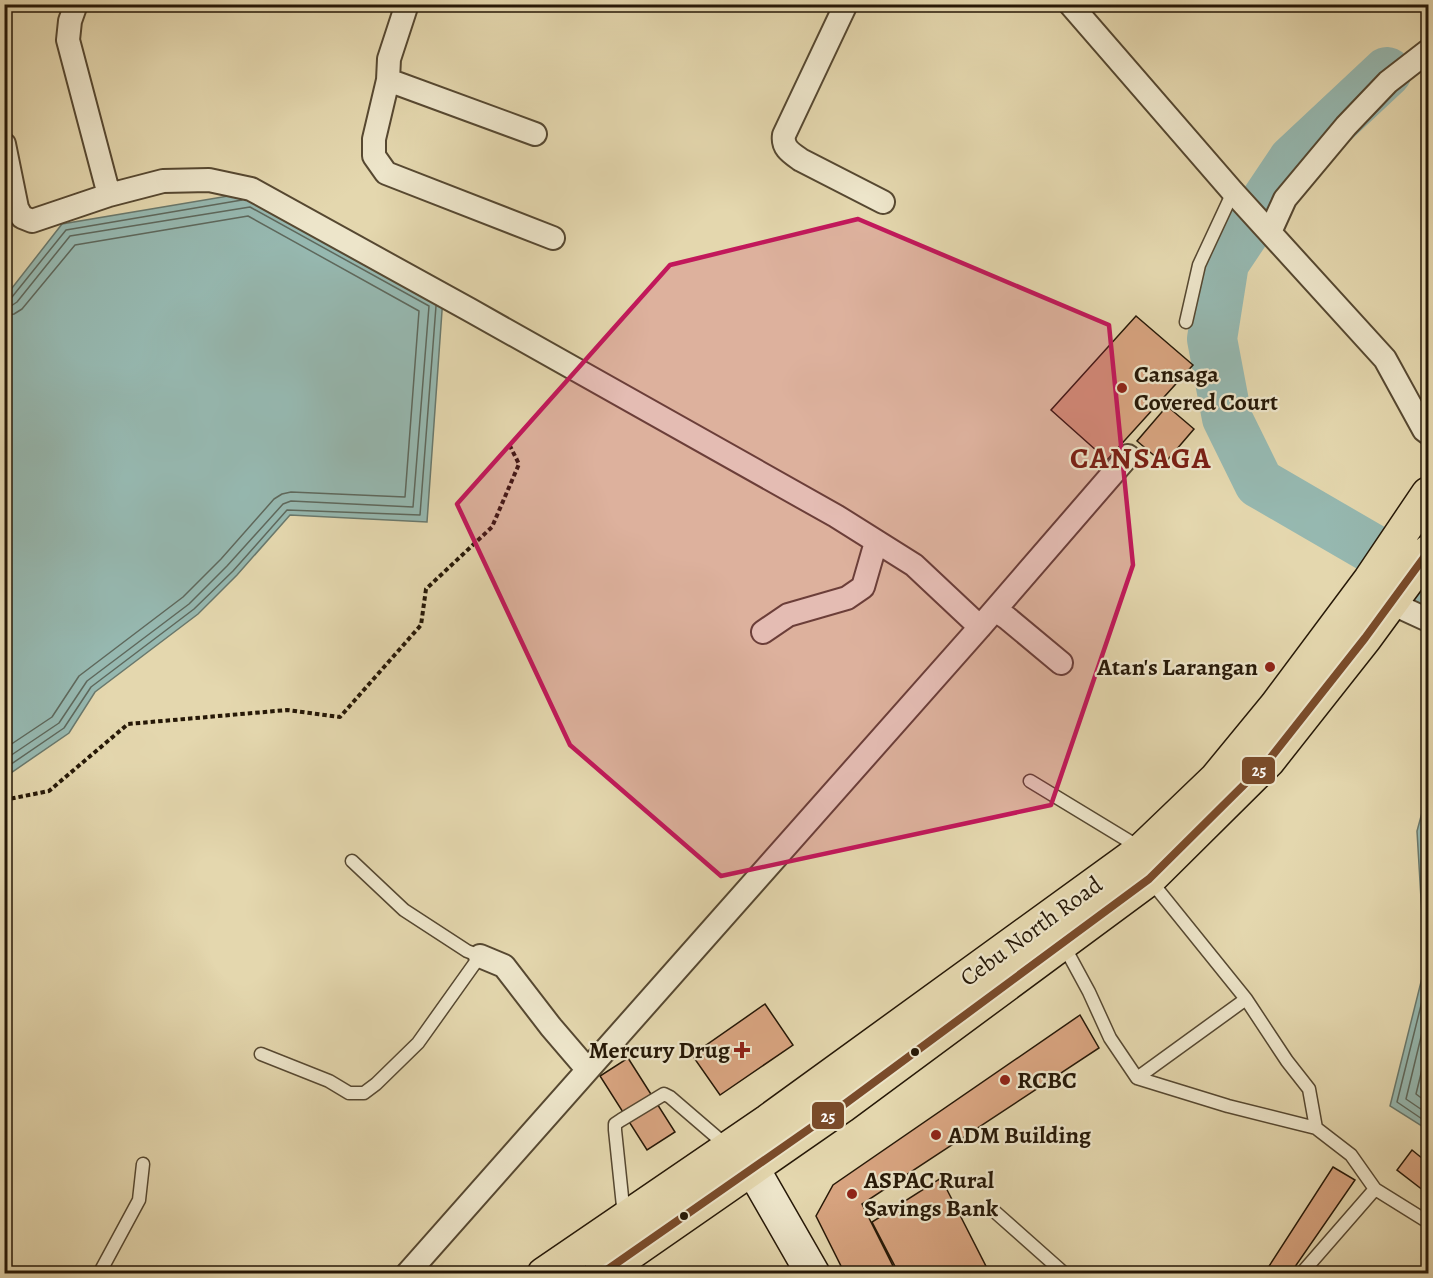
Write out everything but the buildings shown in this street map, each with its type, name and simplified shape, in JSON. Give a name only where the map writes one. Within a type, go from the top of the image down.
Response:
[{"type":"main road","name":"Cebu North Road","points":[[1386,594],[1403,531],[1428,494]]},
{"type":"main road","name":"Cebu North Road","points":[[544,1274],[624,1220],[736,1157],[842,1106],[1054,931],[1146,864],[1276,706],[1428,552]]},
{"type":"main road","name":"Cebu North Road","points":[[600,1274],[736,1157]]},
{"type":"street","points":[[76,4],[70,21],[68,40],[109,195]]},
{"type":"street","points":[[407,4],[389,58],[388,80],[374,139],[374,156],[386,173],[553,238]]},
{"type":"street","points":[[846,4],[783,141],[791,153],[801,160],[883,202]]},
{"type":"street","points":[[1070,4],[1238,197],[1385,359],[1424,430],[1428,433]]},
{"type":"street","points":[[1267,228],[1285,199],[1339,133],[1388,82],[1428,51]]},
{"type":"street","points":[[388,80],[535,134]]},
{"type":"street","points":[[4,144],[17,208],[22,218],[32,221],[109,195],[163,181],[209,180],[251,189],[836,516],[914,565],[988,618],[1007,618],[1061,663]]},
{"type":"street","points":[[407,1274],[988,618],[1128,456]]},
{"type":"street","points":[[763,632],[788,615],[847,598],[863,587],[876,542]]},
{"type":"street","points":[[1386,594],[1428,620]]},
{"type":"street","points":[[480,956],[504,966],[587,1069]]},
{"type":"street","points":[[736,1157],[791,1274]]},
{"type":"street","points":[[736,1157],[813,1274]]},
{"type":"lane","points":[[1186,322],[1199,265],[1238,197]]},
{"type":"lane","points":[[1030,781],[1146,864],[1309,1089],[1316,1128]]},
{"type":"lane","points":[[261,1054],[329,1081],[349,1093],[364,1093],[418,1043],[480,956],[467,951],[405,910],[352,861]]},
{"type":"lane","points":[[1054,931],[1089,992],[1110,1038],[1137,1078],[1228,1106],[1316,1128],[1351,1155],[1375,1189],[1428,1222]]},
{"type":"lane","points":[[1137,1078],[1246,999]]},
{"type":"lane","points":[[624,1220],[615,1124],[664,1094],[670,1096],[736,1157]]},
{"type":"lane","points":[[99,1274],[139,1200],[143,1164]]},
{"type":"lane","points":[[1301,1274],[1375,1189]]},
{"type":"lane","points":[[994,1211],[1065,1274]]},
{"type":"path","points":[[4,797],[9,799],[49,791],[128,724],[287,710],[340,717],[421,625],[426,589],[492,527],[519,464],[509,444]]},
{"type":"highlighted area","points":[[858,219],[1109,325],[1133,565],[1051,805],[721,876],[570,745],[457,504],[670,265]]},
{"type":"water","points":[[252,192],[443,297],[427,522],[290,515],[237,575],[198,614],[95,692],[69,733],[5,777],[5,297],[62,224]]},
{"type":"water","points":[[1426,798],[1428,800],[1428,1130],[1390,1106],[1425,966],[1417,831]]},
{"type":"waterway","points":[[1387,72],[1293,160],[1224,263],[1212,339],[1227,418],[1259,483],[1428,581]]},
{"type":"transit line","name":"25","points":[[601,1274],[842,1106],[1149,879],[1268,761],[1365,638],[1428,552]]},
{"type":"place","name":"Cansaga Covered Court","points":[[1122,388]]},
{"type":"place","name":"Atan's Larangan","points":[[1270,667]]},
{"type":"place","name":"Mercury Drug","points":[[742,1050]]},
{"type":"place","name":"RCBC","points":[[1005,1080]]},
{"type":"place","name":"ADM Building","points":[[936,1135]]},
{"type":"place","name":"ASPAC Rural Savings Bank","points":[[852,1194]]},
{"type":"district","name":"CANSAGA","points":[[1141,458]]}]
